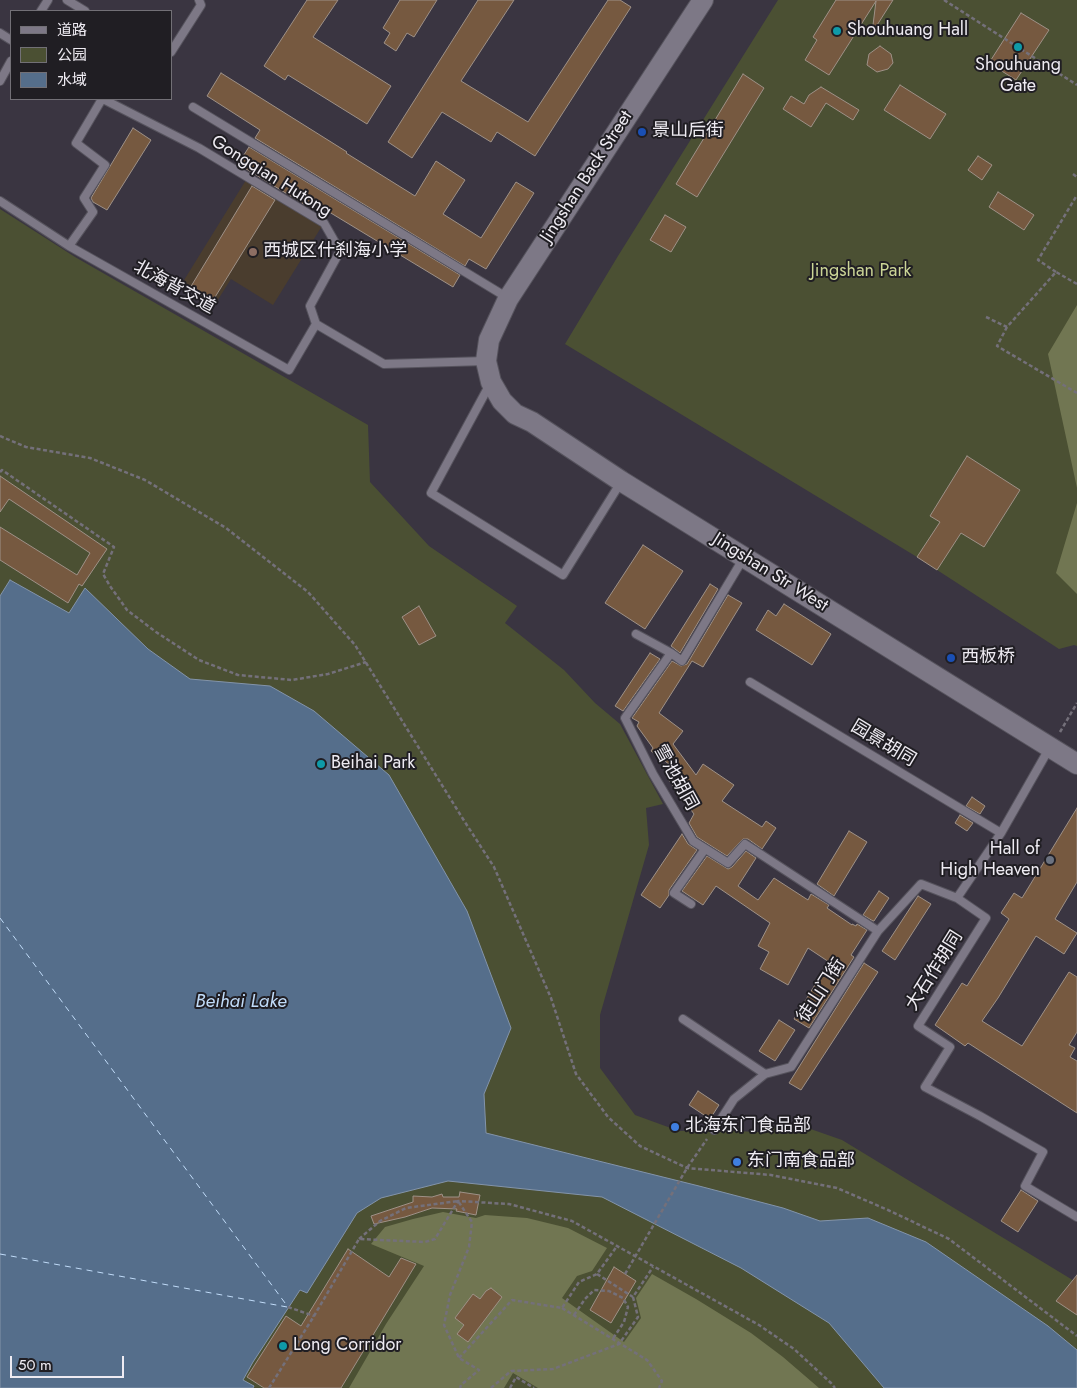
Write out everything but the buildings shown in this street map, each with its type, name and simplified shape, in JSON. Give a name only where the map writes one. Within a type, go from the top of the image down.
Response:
[{"type":"street","name":"Jingshan Back Street","points":[[486,361],[489,340],[508,299],[703,0]]},
{"type":"street","name":"Jingshan Str West","points":[[486,361],[491,382],[502,401],[516,414],[532,422],[622,481],[1077,764]]},
{"type":"lane","points":[[67,0],[83,10]]},
{"type":"lane","points":[[172,50],[201,4],[200,0]]},
{"type":"lane","points":[[0,81],[10,63]]},
{"type":"lane","points":[[69,246],[93,212],[84,198],[105,165],[76,143],[102,100]]},
{"type":"lane","name":"Gongqian Hutong","points":[[105,100],[199,148],[324,223],[340,251],[310,306],[316,324]]},
{"type":"lane","points":[[193,107],[508,299]]},
{"type":"lane","name":"北海背交道","points":[[0,201],[69,246],[288,370],[316,324]]},
{"type":"lane","points":[[316,324],[384,364],[486,361]]},
{"type":"lane","points":[[491,382],[431,493],[564,575],[622,481]]},
{"type":"lane","points":[[636,634],[682,661],[744,557]]},
{"type":"lane","name":"雪池胡同","points":[[671,653],[625,718],[654,774],[693,840],[728,863],[745,844],[878,931]]},
{"type":"lane","name":"园景胡同","points":[[750,682],[1001,833]]},
{"type":"lane","points":[[957,898],[1001,833],[1050,747]]},
{"type":"lane","points":[[691,904],[674,893],[705,849]]},
{"type":"lane","name":"徒山门街","points":[[714,1130],[734,1099],[765,1074],[790,1067],[878,931],[921,884],[957,898]]},
{"type":"lane","name":"大石作胡同","points":[[957,898],[986,918],[918,1026],[950,1047],[925,1087],[1043,1152],[1024,1186],[1077,1216]]},
{"type":"lane","points":[[683,1019],[765,1074]]},
{"type":"path","points":[[944,0],[1077,86]]},
{"type":"path","points":[[1073,174],[1077,178]]},
{"type":"path","points":[[1077,195],[1038,260],[1077,284]]},
{"type":"path","points":[[1056,272],[1007,327],[997,346],[1077,393]]},
{"type":"path","points":[[986,317],[1007,327]]},
{"type":"path","points":[[0,436],[26,447],[90,458],[145,480],[226,528],[308,592],[355,646],[366,662],[494,867],[551,998],[576,1074],[608,1117],[640,1146],[687,1168],[780,1177],[837,1188],[949,1239],[1077,1336]]},
{"type":"path","points":[[0,472],[2,470],[114,547],[103,574],[127,610],[156,632],[199,660],[238,675],[292,680],[328,674],[366,662]]},
{"type":"path","points":[[1050,747],[1077,703]]},
{"type":"path","points":[[625,1274],[687,1168],[714,1130]]},
{"type":"path","points":[[359,1240],[424,1242],[435,1239],[458,1201]]},
{"type":"path","points":[[458,1201],[472,1222],[469,1246],[450,1295],[444,1325],[460,1358],[479,1370],[460,1388]]},
{"type":"path","points":[[269,1388],[359,1240],[380,1221],[406,1208],[458,1201],[509,1204],[572,1221],[759,1325],[794,1349],[835,1388]]},
{"type":"path","points":[[562,1308],[579,1282],[597,1274],[616,1246]]},
{"type":"path","points":[[491,1388],[511,1371],[553,1369],[619,1344],[638,1317],[634,1297],[653,1267]]},
{"type":"path","points":[[597,1274],[634,1297]]},
{"type":"path","points":[[574,1315],[594,1290],[609,1291],[623,1298],[628,1307],[624,1322],[612,1340]]},
{"type":"path","points":[[460,1358],[512,1300],[562,1308],[574,1315],[612,1340],[648,1360],[662,1381],[659,1388]]},
{"type":"path","points":[[288,1307],[314,1316]]},
{"type":"path","points":[[510,1388],[516,1377],[534,1388]]},
{"type":"shaded area","name":"西城区什刹海小学","points":[[246,180],[322,226],[273,305],[231,279],[214,306],[181,285]]},
{"type":"green space","name":"Jingshan Park","points":[[778,0],[1077,0],[1077,646],[1059,649],[917,557],[565,344]]},
{"type":"green space","name":"Beihai Park","points":[[0,209],[75,257],[368,425],[370,482],[429,546],[517,606],[505,623],[564,670],[595,703],[620,724],[663,804],[646,808],[649,845],[600,1015],[600,1068],[635,1115],[679,1131],[758,1132],[771,1127],[802,1126],[842,1140],[1071,1279],[1077,1284],[1077,1388],[0,1388]]},
{"type":"green space","points":[[1077,305],[1077,488],[1048,354]]},
{"type":"green space","points":[[1077,503],[1077,594],[1056,573]]},
{"type":"green space","points":[[443,1212],[476,1218],[485,1215],[527,1218],[568,1228],[607,1248],[592,1271],[577,1276],[562,1298],[624,1342],[641,1318],[636,1298],[652,1274],[751,1333],[819,1388],[538,1388],[513,1373],[504,1388],[349,1388],[386,1324],[424,1266],[371,1244],[385,1227]]},
{"type":"water","name":"Beihai Lake","points":[[10,580],[69,613],[85,588],[148,649],[190,679],[270,686],[314,711],[389,775],[467,911],[511,1028],[484,1094],[486,1133],[783,1208],[820,1221],[868,1218],[926,1242],[1048,1326],[1077,1350],[1077,1388],[884,1388],[829,1323],[741,1268],[602,1197],[448,1181],[381,1198],[357,1213],[307,1293],[300,1290],[253,1362],[243,1380],[254,1386],[253,1388],[0,1388],[0,596]]},
{"type":"ferry route","points":[[0,918],[288,1307]]},
{"type":"ferry route","points":[[0,1254],[287,1307]]},
{"type":"place","name":"Shouhuang Hall","points":[[837,31]]},
{"type":"place","name":"Shouhuang Gate","points":[[1018,47]]},
{"type":"place","name":"景山后街","points":[[642,132]]},
{"type":"place","name":"西城区什刹海小学","points":[[253,252]]},
{"type":"place","name":"西板桥","points":[[951,658]]},
{"type":"place","name":"Beihai Park","points":[[321,764]]},
{"type":"place","name":"Hall of High Heaven","points":[[1050,860]]},
{"type":"place","name":"北海东门食品部","points":[[675,1127]]},
{"type":"place","name":"东门南食品部","points":[[737,1162]]},
{"type":"place","name":"Long Corridor","points":[[283,1346]]}]
